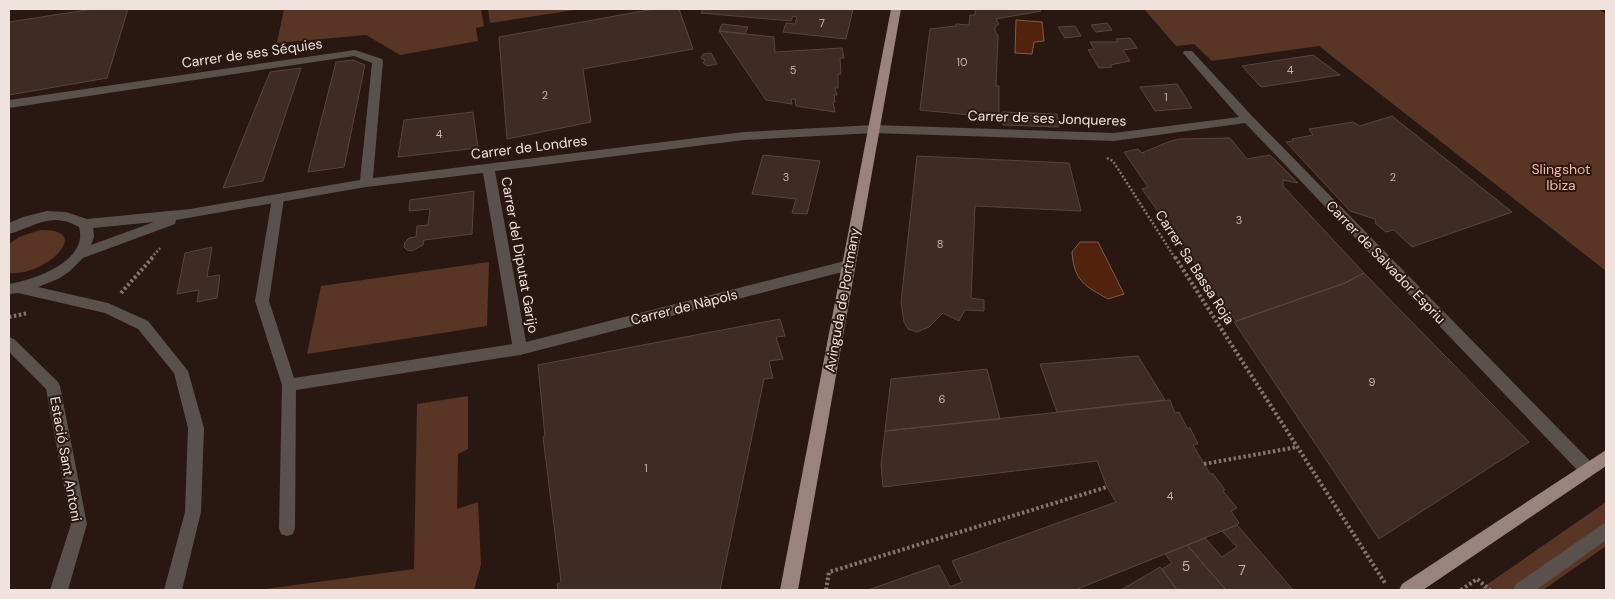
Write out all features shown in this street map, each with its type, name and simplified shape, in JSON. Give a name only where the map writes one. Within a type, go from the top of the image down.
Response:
[{"type":"main road","name":"Avinguda de Portmany","points":[[789,590],[896,9]]},
{"type":"main road","points":[[1408,590],[1606,457]]},
{"type":"street","name":"Carrer de ses Séquies","points":[[9,104],[355,53],[378,61],[366,183]]},
{"type":"street","name":"Carrer de Salvador Espriu","points":[[1188,53],[1248,119],[1587,469]]},
{"type":"street","name":"Carrer de ses Jonqueres","points":[[874,129],[985,131],[1114,137],[1248,119]]},
{"type":"street","name":"Carrer de Londres","points":[[85,224],[190,214],[366,183],[744,136],[874,129]]},
{"type":"street","name":"Carrer del Diputat Garijo","points":[[488,167],[520,349]]},
{"type":"street","points":[[278,198],[262,301],[289,385],[287,528]]},
{"type":"street","points":[[9,229],[40,217],[59,214],[75,217],[85,224],[88,237],[80,254],[64,269],[42,281],[14,289]]},
{"type":"street","name":"Carrer de Londres","points":[[80,254],[190,214]]},
{"type":"street","name":"Carrer de Nàpols","points":[[289,385],[520,349],[849,265]]},
{"type":"street","points":[[14,289],[108,308],[143,324],[181,371],[196,428],[193,512],[173,590]]},
{"type":"street","name":"Estació Sant Antoni","points":[[9,343],[53,386],[79,524],[59,590]]},
{"type":"street","points":[[1522,590],[1606,530]]},
{"type":"path","name":"Carrer Sa Bassa Roja","points":[[1104,156],[1113,161],[1389,590]]},
{"type":"path","points":[[1204,464],[1297,447]]},
{"type":"path","points":[[826,590],[830,572],[1107,487]]},
{"type":"path","points":[[1461,590],[1477,579],[1490,590]]},
{"type":"green space","points":[[284,9],[481,9],[484,26],[476,28],[478,41],[400,55],[366,35],[277,43]]},
{"type":"green space","points":[[488,9],[581,9],[490,23]]},
{"type":"green space","name":"Slingshot Ibiza","points":[[1144,9],[1598,9],[1606,14],[1606,271],[1319,46],[1212,61],[1194,44],[1176,46]]},
{"type":"green space","points":[[40,230],[56,231],[64,236],[64,244],[59,252],[37,268],[9,273],[9,244],[19,237]]},
{"type":"green space","points":[[489,262],[487,326],[307,354],[321,286]]},
{"type":"green space","points":[[468,396],[468,449],[458,454],[457,509],[478,502],[481,565],[474,590],[258,590],[414,569],[417,404]]},
{"type":"green space","points":[[1606,502],[1606,546],[1543,590],[1479,590]]},
{"type":"shaded area","points":[[1016,20],[1042,22],[1044,41],[1034,42],[1032,54],[1015,53]]},
{"type":"shaded area","points":[[1080,242],[1098,242],[1124,294],[1108,299],[1082,282],[1075,270],[1072,252]]},
{"type":"building","points":[[93,9],[128,9],[107,78],[9,95],[9,22]]},
{"type":"building","points":[[654,9],[679,9],[693,49],[583,69],[591,122],[507,139],[499,37]]},
{"type":"building","points":[[703,9],[853,9],[846,39],[783,32],[786,23],[795,24],[797,17],[793,16],[791,21],[701,13]]},
{"type":"building","points":[[975,9],[1039,9],[1041,11],[996,19],[999,24],[995,27],[995,31],[998,35],[996,86],[999,86],[999,118],[920,110],[930,29],[956,26],[956,24],[969,25],[970,15],[975,15]]},
{"type":"building","points":[[1107,23],[1112,30],[1096,32],[1091,25]]},
{"type":"building","points":[[722,24],[748,27],[745,34],[719,31]]},
{"type":"building","points":[[1075,26],[1081,36],[1065,38],[1058,27]]},
{"type":"building","points":[[719,31],[774,37],[775,52],[842,48],[844,58],[840,58],[841,74],[838,74],[838,88],[835,88],[837,95],[834,95],[835,102],[833,102],[835,112],[796,106],[795,99],[791,99],[792,104],[766,100]]},
{"type":"building","points":[[1130,38],[1137,48],[1123,50],[1130,61],[1110,65],[1112,67],[1099,68],[1088,50],[1094,49],[1090,42],[1118,42],[1116,39]]},
{"type":"building","points":[[711,53],[717,64],[707,66],[703,63],[705,60],[701,58],[703,54]]},
{"type":"building","points":[[1313,55],[1340,75],[1261,87],[1242,66]]},
{"type":"building","points":[[353,60],[365,65],[344,167],[308,172],[336,62]]},
{"type":"building","points":[[301,68],[263,181],[223,188],[270,72]]},
{"type":"building","points":[[1177,84],[1192,108],[1155,111],[1140,87]]},
{"type":"building","points":[[473,112],[478,148],[398,157],[404,120]]},
{"type":"building","points":[[1002,112],[1057,114],[1059,127],[1003,125]]},
{"type":"building","points":[[1392,116],[1512,212],[1412,247],[1394,230],[1386,232],[1376,224],[1375,219],[1350,211],[1286,142],[1313,135],[1309,129],[1353,122],[1360,126]]},
{"type":"building","points":[[1230,138],[1247,159],[1270,155],[1298,183],[1283,180],[1283,186],[1364,273],[1345,283],[1236,321],[1142,189],[1148,187],[1124,152],[1138,149],[1142,153],[1179,139]]},
{"type":"building","points":[[763,155],[820,161],[807,214],[792,213],[796,199],[752,194]]},
{"type":"building","points":[[917,156],[1069,163],[1081,211],[975,206],[971,298],[984,300],[984,311],[965,310],[959,321],[943,313],[929,327],[917,332],[908,329],[904,322],[901,302]]},
{"type":"building","points":[[474,191],[472,234],[424,240],[423,245],[412,251],[404,247],[405,242],[409,238],[416,237],[417,226],[428,225],[430,209],[409,211],[410,200]]},
{"type":"building","points":[[212,247],[207,277],[220,275],[217,298],[197,302],[199,290],[177,294],[185,253]]},
{"type":"building","points":[[1364,273],[1529,442],[1379,539],[1234,322],[1345,283]]},
{"type":"building","points":[[780,319],[785,336],[776,337],[783,359],[769,361],[773,378],[764,379],[720,590],[558,590],[557,584],[561,582],[543,437],[545,436],[538,365]]},
{"type":"building","points":[[1138,356],[1165,400],[1057,412],[1040,364]]},
{"type":"building","points":[[987,369],[1000,419],[885,431],[891,379]]},
{"type":"building","points":[[1170,400],[1175,413],[1179,412],[1187,428],[1190,428],[1198,444],[1193,445],[1210,474],[1213,474],[1225,490],[1223,491],[1237,508],[1231,511],[1239,523],[1237,525],[1075,590],[868,590],[939,565],[950,587],[962,582],[952,561],[1116,502],[1107,487],[1097,461],[883,487],[881,465],[885,431]]},
{"type":"building","points":[[1237,525],[1293,590],[1226,590],[1187,545],[1205,538],[1222,557],[1237,547],[1222,531]]},
{"type":"building","points":[[1187,545],[1226,590],[1177,590],[1162,569],[1172,563],[1165,554]]},
{"type":"building","points":[[1160,567],[1177,590],[1121,590]]}]
